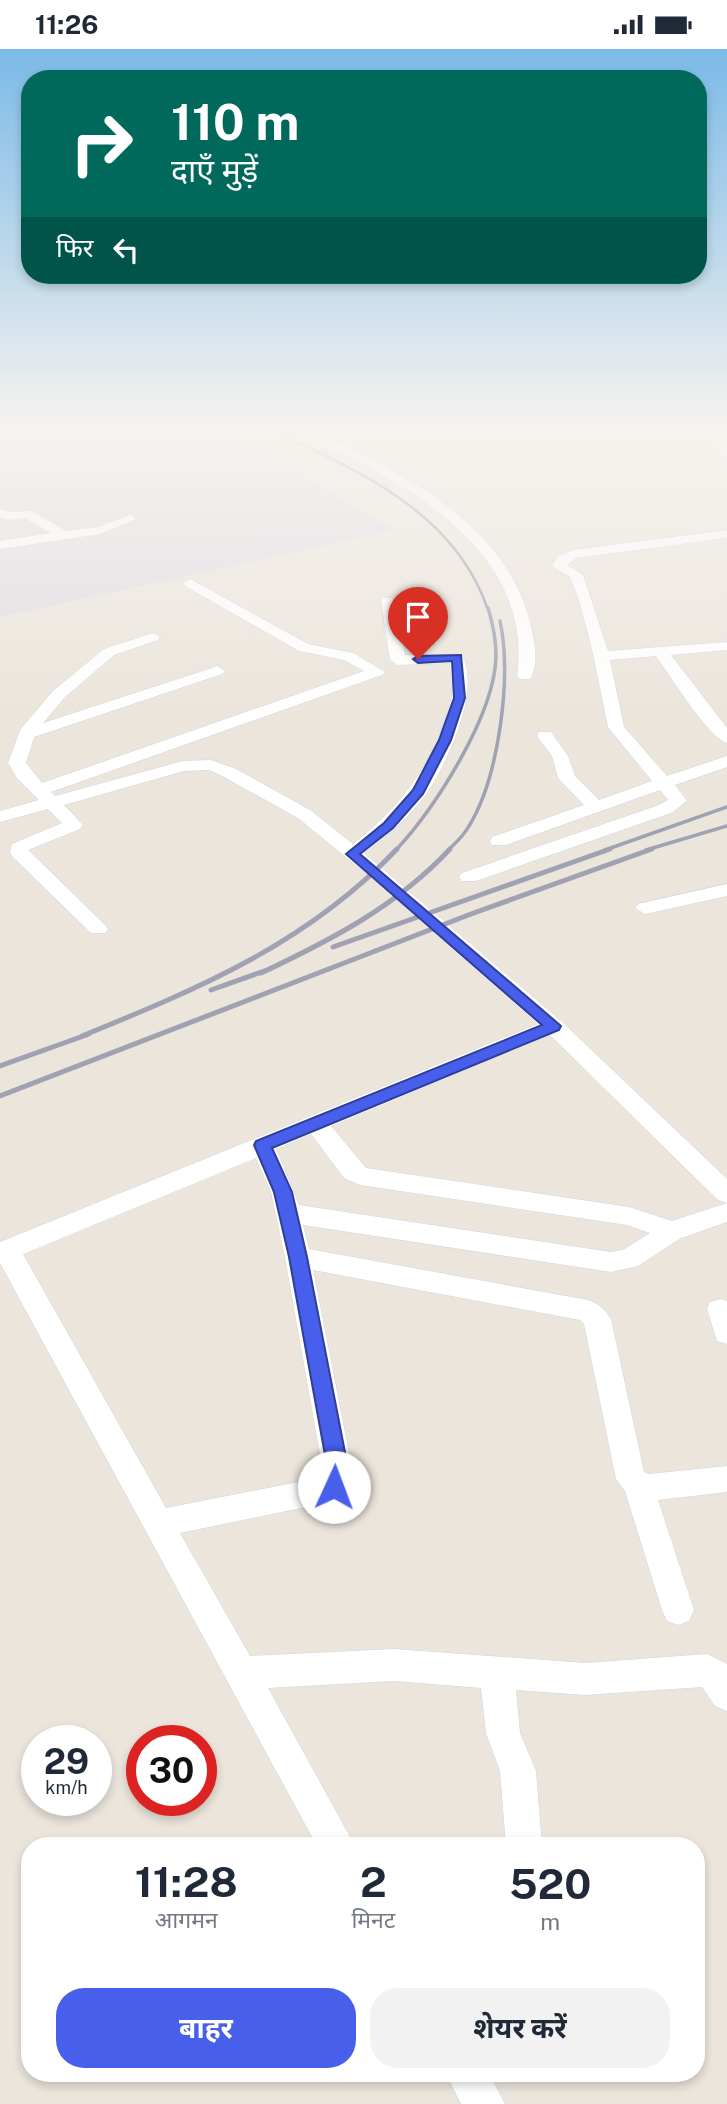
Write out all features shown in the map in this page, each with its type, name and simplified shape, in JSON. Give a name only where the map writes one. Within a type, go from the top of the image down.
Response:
[{"type":"street","points":[[39,521],[67,537]]},
{"type":"street","points":[[0,545],[67,537],[112,527],[126,521]]},
{"type":"street","points":[[459,521],[502,572],[516,602],[528,646],[525,676]]},
{"type":"street","points":[[469,877],[674,805],[678,801],[665,783],[624,740],[616,727],[586,600],[576,575],[559,565],[567,556],[582,553],[727,534]]},
{"type":"street","points":[[0,817],[46,796],[377,672],[348,656],[304,648],[190,583]]},
{"type":"street","points":[[352,854],[388,826],[419,791],[445,740],[460,698],[457,658],[398,660],[388,601]]},
{"type":"street","points":[[98,929],[19,852],[19,848],[26,844],[74,825],[19,769],[17,763],[26,734],[42,711],[103,656],[115,649],[153,637]]},
{"type":"street","points":[[601,656],[724,648]]},
{"type":"street","points":[[661,652],[727,739]]},
{"type":"street","points":[[26,734],[217,671]]},
{"type":"street","points":[[545,736],[559,756],[566,778],[597,808]]},
{"type":"street","points":[[499,841],[727,761]]},
{"type":"street","points":[[46,796],[183,766],[211,765],[304,814],[553,1026],[727,1194]]},
{"type":"street","points":[[0,773],[19,769]]},
{"type":"street","points":[[645,908],[727,890]]},
{"type":"street","points":[[332,1837],[160,1523],[4,1251],[553,1026]]},
{"type":"street","points":[[316,1124],[353,1172],[360,1176],[629,1216],[672,1231]]},
{"type":"street","points":[[160,1523],[325,1490],[334,1487],[340,1478],[288,1213],[283,1192],[262,1145]]},
{"type":"street","points":[[288,1213],[611,1262],[629,1259],[672,1231],[727,1212]]},
{"type":"street","points":[[298,1257],[588,1311],[597,1319],[631,1479],[645,1488],[727,1479]]},
{"type":"street","points":[[638,1485],[678,1610]]},
{"type":"street","points":[[241,1673],[394,1665],[585,1679],[707,1670],[717,1677],[727,1695]]},
{"type":"street","points":[[497,1674],[503,1734],[518,1771],[523,1837]]},
{"type":"street","points":[[471,2082],[484,2104]]},
{"type":"shaded area","points":[[0,521],[380,521],[396,530],[0,617]]},
{"type":"railway","points":[[428,521],[451,544],[472,575],[488,610]]},
{"type":"railway","points":[[396,850],[445,786],[485,705],[493,680],[496,656],[488,608]]},
{"type":"railway","points":[[448,850],[469,826],[488,781],[495,754],[503,698],[503,644],[500,621]]},
{"type":"railway","points":[[605,850],[727,807]]},
{"type":"railway","points":[[646,850],[727,826]]},
{"type":"railway","points":[[267,970],[313,948],[385,905],[408,888],[450,849]]},
{"type":"railway","points":[[333,947],[610,849]]},
{"type":"railway","points":[[0,1096],[471,914],[652,849]]},
{"type":"railway","points":[[82,1036],[210,981],[289,937],[363,882],[396,850]]},
{"type":"railway","points":[[211,990],[267,970]]},
{"type":"railway","points":[[261,973],[267,970]]},
{"type":"railway","points":[[0,1066],[89,1034]]},
{"type":"route","points":[[334,1487],[340,1478],[298,1257],[283,1192],[262,1145],[553,1026],[352,854],[388,826],[419,791],[445,740],[460,698],[457,658],[418,659]]}]
